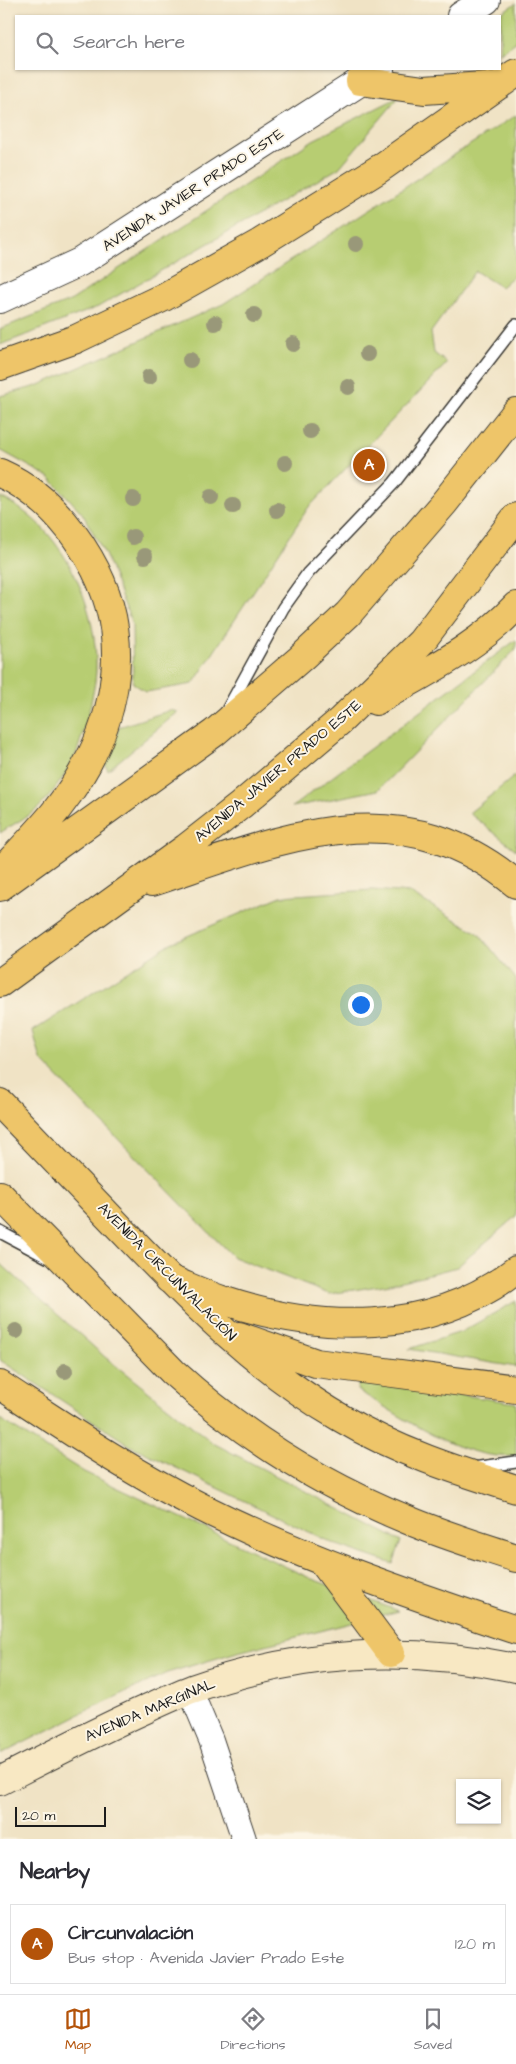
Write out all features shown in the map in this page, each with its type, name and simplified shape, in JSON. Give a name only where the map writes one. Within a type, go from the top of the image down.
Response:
[{"type":"main road","points":[[370,75],[424,90],[508,79]]},
{"type":"main road","points":[[0,366],[76,339],[164,297],[260,243],[379,169],[508,79]]},
{"type":"main road","points":[[0,887],[214,733],[301,658],[348,614],[444,503],[516,412]]},
{"type":"main road","points":[[0,473],[20,484],[54,511],[83,548],[103,585],[110,608],[115,631],[116,666],[114,690],[108,713],[91,758],[59,806],[35,836],[0,872]]},
{"type":"main road","name":"AVENIDA JAVIER PRADO ESTE","points":[[0,983],[241,806],[340,721],[421,642],[516,517]]},
{"type":"main road","points":[[340,721],[465,649],[506,617],[516,606]]},
{"type":"main road","points":[[129,889],[292,837],[321,831],[383,827],[432,837],[457,845],[480,857],[516,884]]},
{"type":"main road","name":"AVENIDA CIRCUNVALACIÓN","points":[[0,1103],[169,1279],[264,1365],[340,1418],[415,1455],[516,1489]]},
{"type":"main road","points":[[0,1195],[173,1372],[224,1416],[331,1485],[410,1521],[516,1558]]},
{"type":"main road","points":[[169,1279],[221,1300],[260,1312],[340,1323],[378,1323],[406,1320],[458,1305],[482,1293],[516,1270]]},
{"type":"main road","points":[[226,1332],[316,1363],[516,1389]]},
{"type":"main road","points":[[0,1385],[102,1452],[151,1480],[252,1532],[323,1562],[516,1630]]},
{"type":"main road","points":[[323,1562],[391,1653]]},
{"type":"main road","name":"AVENIDA MARGINAL","points":[[0,1780],[110,1725],[190,1690],[292,1662],[321,1657],[391,1653],[442,1656],[516,1668]]},
{"type":"street","points":[[463,15],[486,0]]},
{"type":"street","name":"AVENIDA JAVIER PRADO ESTE","points":[[0,300],[80,262],[370,75]]},
{"type":"street","points":[[190,1690],[210,1740],[244,1839]]},
{"type":"lane","points":[[214,733],[283,608],[308,573],[394,483],[516,325]]},
{"type":"lane","points":[[0,1232],[76,1272]]},
{"type":"lane","points":[[456,1470],[516,1462]]},
{"type":"green space","points":[[516,3],[516,41],[501,52],[501,15],[498,15]]},
{"type":"green space","points":[[399,97],[339,168],[98,307],[0,345],[0,329],[72,300],[313,140]]},
{"type":"green space","points":[[516,115],[516,274],[501,287],[475,271],[431,332],[434,353],[447,363],[308,508],[193,684],[146,692],[133,683],[132,624],[105,554],[82,513],[49,477],[0,450],[0,396],[37,386],[223,304]]},
{"type":"green space","points":[[0,497],[22,510],[41,527],[58,547],[72,570],[83,594],[91,620],[95,645],[96,671],[86,723],[71,764],[42,804],[32,813],[0,833]]},
{"type":"green space","points":[[516,640],[516,649],[378,790],[292,807]]},
{"type":"green space","points":[[171,710],[178,712],[108,770],[105,764],[119,727]]},
{"type":"green space","points":[[516,775],[516,850],[469,813]]},
{"type":"green space","points":[[372,890],[410,893],[478,933],[516,979],[516,1216],[457,1267],[390,1284],[329,1294],[233,1257],[41,1060],[33,1031],[171,943],[281,896]]},
{"type":"green space","points":[[0,1263],[105,1357],[213,1443],[401,1541],[393,1564],[334,1544],[131,1446],[0,1360]]},
{"type":"green space","points":[[516,1301],[516,1367],[409,1349],[461,1332]]},
{"type":"green space","points":[[359,1380],[516,1403],[516,1456],[495,1456],[474,1452],[433,1435],[357,1390]]},
{"type":"green space","points":[[0,1419],[84,1472],[312,1579],[399,1611],[234,1653],[167,1673],[92,1708],[0,1755]]},
{"type":"place","name":"Circunvalación","points":[[369,465]]}]
